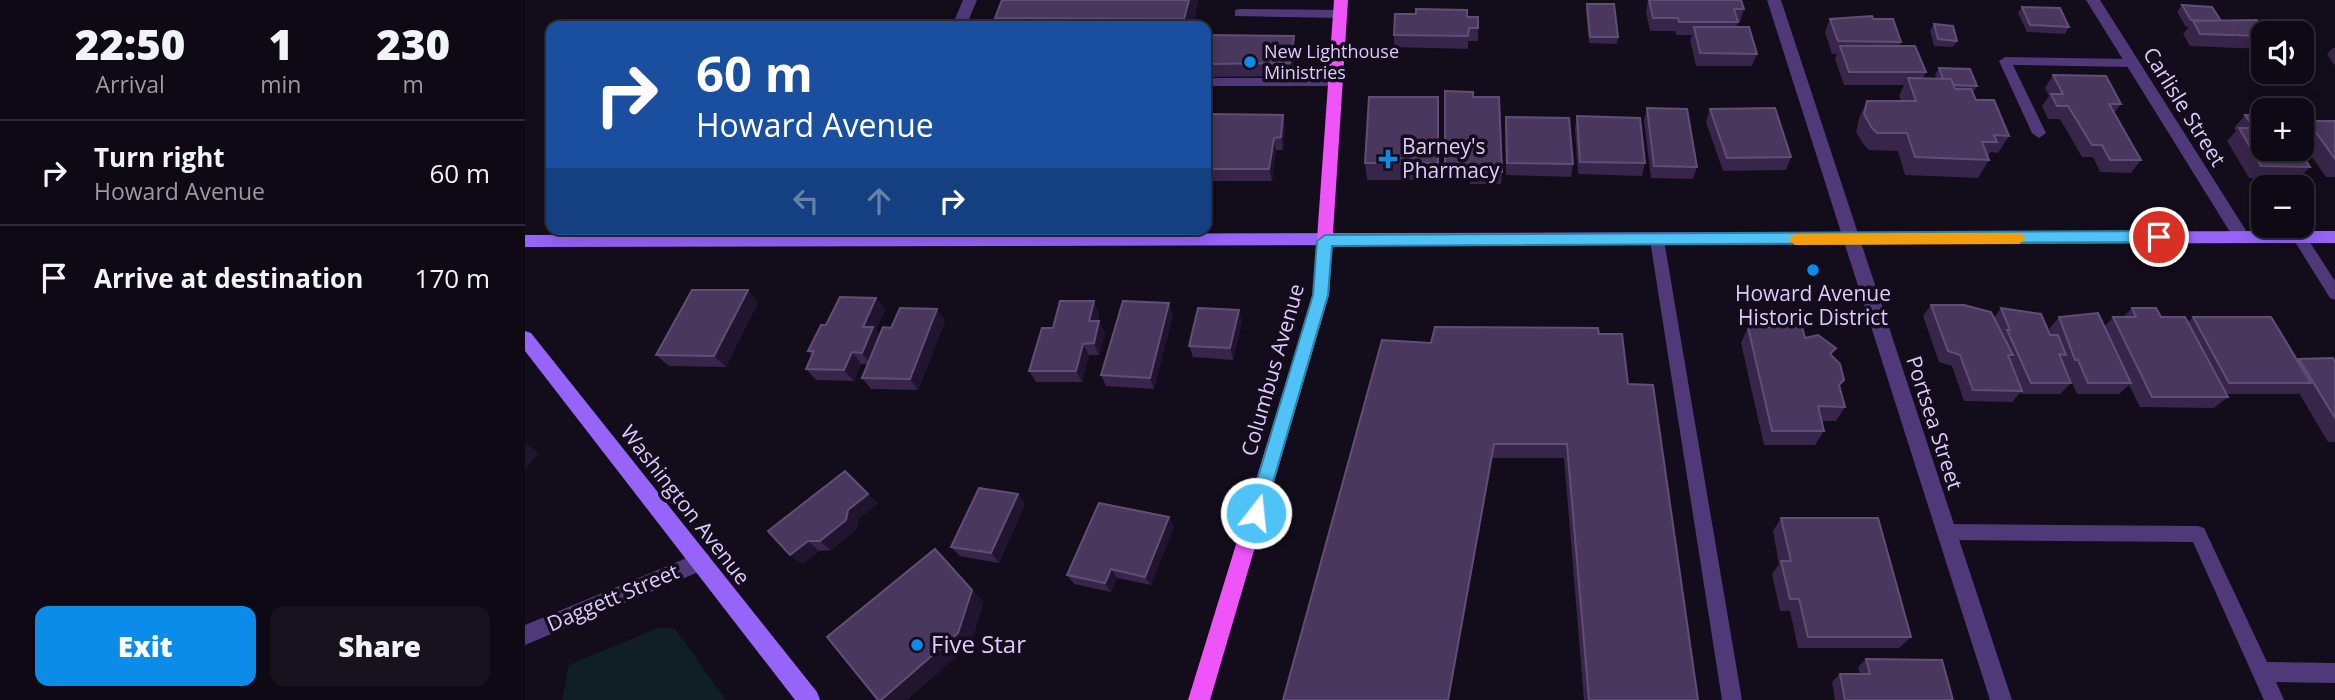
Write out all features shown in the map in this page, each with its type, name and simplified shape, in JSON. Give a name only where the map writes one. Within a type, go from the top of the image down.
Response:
[{"type":"main road","name":"Columbus Avenue","points":[[1199,700],[1321,295],[1340,7]]},
{"type":"main road","points":[[525,241],[871,235],[1325,241],[2251,236]]},
{"type":"main road","points":[[2314,237],[2335,237]]},
{"type":"main road","name":"Washington Avenue","points":[[525,338],[809,700]]},
{"type":"street","points":[[961,21],[970,0]]},
{"type":"street","name":"Portsea Street","points":[[1774,0],[2000,700]]},
{"type":"street","name":"Carlisle Street","points":[[2093,0],[2241,236]]},
{"type":"street","name":"Daggett Street","points":[[525,635],[702,561]]},
{"type":"lane","points":[[1239,13],[1340,7]]},
{"type":"lane","points":[[2039,133],[2005,61],[2132,62]]},
{"type":"lane","points":[[1211,82],[1335,82]]},
{"type":"lane","points":[[2300,238],[2335,294]]},
{"type":"lane","points":[[1657,240],[1732,700]]},
{"type":"lane","points":[[1946,532],[2198,534],[2274,700]]},
{"type":"lane","points":[[2261,672],[2335,673]]},
{"type":"shaded area","points":[[660,627],[675,629],[726,700],[562,700],[569,665]]},
{"type":"building","points":[[1002,0],[1189,0],[1184,19],[995,18]]},
{"type":"building","points":[[1649,0],[1741,0],[1744,9],[1734,9],[1738,22],[1679,22],[1678,18],[1653,18]]},
{"type":"building","points":[[1587,4],[1614,4],[1618,37],[1590,37]]},
{"type":"building","points":[[2182,5],[2212,7],[2221,21],[2191,20]]},
{"type":"building","points":[[2022,7],[2060,8],[2069,27],[2030,25]]},
{"type":"building","points":[[1416,9],[1467,10],[1467,17],[1478,17],[1478,28],[1469,28],[1468,36],[1394,35],[1395,14],[1416,14]]},
{"type":"building","points":[[1872,16],[1873,19],[1893,19],[1901,42],[1838,41],[1830,19]]},
{"type":"building","points":[[2257,20],[2258,21],[2251,21],[2251,36],[2200,34],[2193,21]]},
{"type":"building","points":[[1934,24],[1953,26],[1957,41],[1938,39]]},
{"type":"building","points":[[1694,27],[1749,27],[1757,54],[1700,53]]},
{"type":"building","points":[[1211,35],[1294,36],[1290,63],[1211,64]]},
{"type":"building","points":[[1840,46],[1915,46],[1926,72],[1849,72]]},
{"type":"building","points":[[1939,68],[1970,69],[1977,86],[1954,85],[1951,79],[1943,79]]},
{"type":"building","points":[[2053,75],[2106,76],[2121,104],[2109,104],[2141,160],[2110,160],[2102,145],[2092,145],[2068,106],[2057,106],[2051,94],[2063,94]]},
{"type":"building","points":[[1908,78],[1951,79],[1955,89],[1971,89],[1976,100],[1994,100],[2009,136],[1994,135],[1997,142],[1982,142],[1989,160],[1915,157],[1907,133],[1877,133],[1864,114],[1867,101],[1916,101]]},
{"type":"building","points":[[1445,91],[1473,92],[1473,97],[1499,97],[1502,172],[1471,172],[1470,165],[1445,164]]},
{"type":"building","points":[[1369,97],[1438,97],[1438,163],[1365,163]]},
{"type":"building","points":[[1647,108],[1687,109],[1697,167],[1654,166]]},
{"type":"building","points":[[1775,108],[1791,157],[1727,158],[1710,109]]},
{"type":"building","points":[[1211,114],[1283,115],[1281,137],[1274,138],[1269,169],[1211,169]]},
{"type":"building","points":[[1577,116],[1640,118],[1645,163],[1580,162]]},
{"type":"building","points":[[1506,117],[1569,118],[1573,164],[1507,163]]},
{"type":"building","points":[[2314,121],[2335,121],[2335,159],[2314,129]]},
{"type":"building","points":[[2239,128],[2251,128],[2251,149]]},
{"type":"building","points":[[2258,161],[2306,161],[2310,167],[2261,166]]},
{"type":"building","points":[[692,290],[748,290],[714,356],[656,355]]},
{"type":"building","points":[[840,297],[876,298],[863,327],[873,327],[862,353],[852,352],[844,370],[806,369],[814,351],[808,351],[821,325],[826,325]]},
{"type":"building","points":[[1060,301],[1094,301],[1089,321],[1099,321],[1094,343],[1083,344],[1076,371],[1029,371],[1042,328],[1053,328]]},
{"type":"building","points":[[1123,301],[1169,303],[1150,378],[1101,375]]},
{"type":"building","points":[[1931,305],[1964,305],[1991,312],[2013,355],[2008,355],[2022,391],[1973,390],[1960,355],[1948,351]]},
{"type":"building","points":[[900,308],[937,309],[910,379],[862,378],[883,327],[891,328]]},
{"type":"building","points":[[1198,308],[1239,310],[1230,348],[1189,346]]},
{"type":"building","points":[[2001,308],[2041,314],[2050,335],[2058,335],[2066,355],[2059,354],[2071,383],[2031,383],[2007,330],[2010,330]]},
{"type":"building","points":[[2132,308],[2156,308],[2161,317],[2185,317],[2228,397],[2152,397],[2113,317],[2136,317]]},
{"type":"building","points":[[2098,313],[2131,383],[2088,383],[2078,360],[2075,360],[2059,317]]},
{"type":"building","points":[[2193,317],[2271,317],[2311,383],[2229,383]]},
{"type":"building","points":[[1435,327],[1598,328],[1599,334],[1622,334],[1628,384],[1653,385],[1698,700],[1589,700],[1567,444],[1494,444],[1448,700],[1283,700],[1382,340],[1431,343]]},
{"type":"building","points":[[1748,327],[1802,327],[1805,338],[1818,335],[1836,348],[1830,354],[1840,364],[1844,380],[1839,385],[1845,407],[1818,406],[1824,431],[1772,431]]},
{"type":"building","points":[[2333,358],[2335,362],[2335,418],[2299,359]]},
{"type":"building","points":[[845,471],[868,494],[848,510],[846,520],[820,541],[808,541],[790,555],[768,531]]},
{"type":"building","points":[[979,488],[1018,494],[991,553],[951,547]]},
{"type":"building","points":[[1099,503],[1169,517],[1145,577],[1111,569],[1105,583],[1067,575]]},
{"type":"building","points":[[1781,518],[1878,518],[1911,637],[1808,637],[1799,599],[1790,599],[1781,561],[1791,561]]},
{"type":"building","points":[[935,549],[972,590],[958,633],[878,700],[827,637]]},
{"type":"building","points":[[1866,659],[1942,660],[1953,700],[1845,700],[1840,674],[1870,674]]},
{"type":"slow traffic","points":[[1795,239],[2019,238]]},
{"type":"place","name":"New Lighthouse Ministries","points":[[1250,62]]},
{"type":"place","name":"Barney's Pharmacy","points":[[1388,159]]},
{"type":"place","name":"Howard Avenue Historic District","points":[[1813,270]]},
{"type":"place","name":"Five Star","points":[[917,645]]},
{"type":"route","points":[[1256,513],[1321,295],[1325,241],[2159,237]]}]
